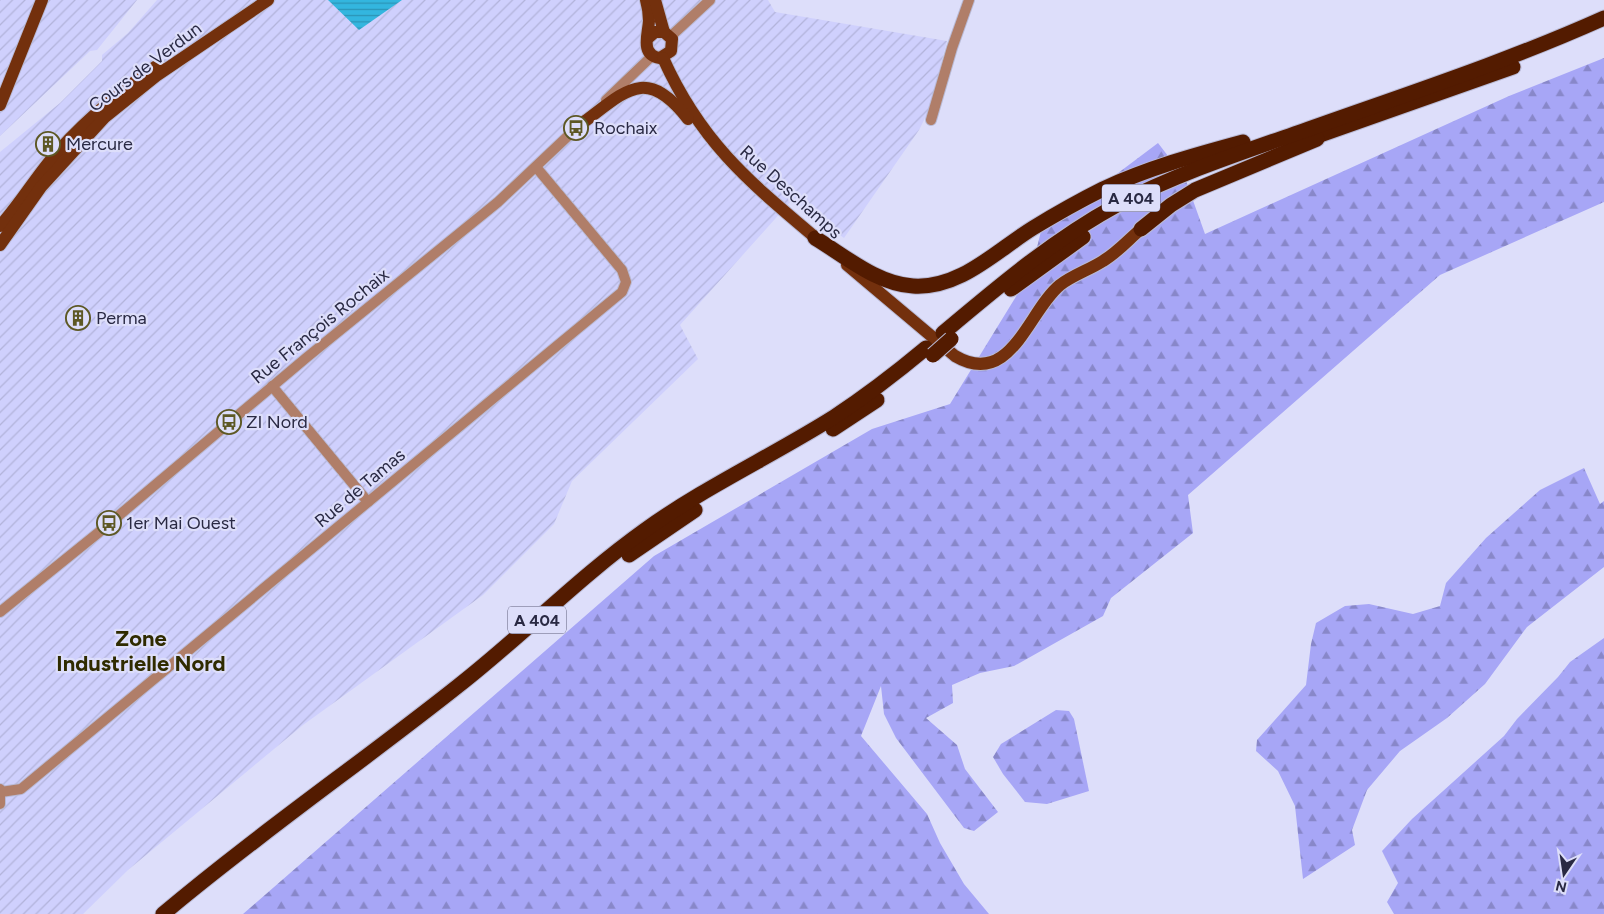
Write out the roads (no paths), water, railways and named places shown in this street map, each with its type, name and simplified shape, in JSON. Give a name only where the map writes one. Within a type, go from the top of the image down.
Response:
[{"type":"highway","name":"A 404","points":[[1348,120],[1604,18]]},
{"type":"highway","name":"A 404","points":[[178,914],[260,848],[464,695],[633,552],[698,508],[854,416],[1046,249],[1117,205],[1208,165],[1474,82],[1604,29]]},
{"type":"highway","points":[[1141,229],[1171,205],[1195,190],[1348,120]]},
{"type":"highway","points":[[815,238],[890,281],[913,286],[937,284],[965,274],[1067,208],[1135,176],[1204,153],[1348,120]]},
{"type":"highway","name":"A 404","points":[[163,914],[255,839],[462,683],[623,547],[670,513],[835,416],[929,351]]},
{"type":"main road","points":[[0,105],[42,0]]},
{"type":"main road","name":"Cours de Verdun","points":[[0,226],[49,161],[70,138],[114,97],[253,0]]},
{"type":"main road","name":"Cours de Verdun","points":[[0,245],[41,187],[106,117],[108,107],[160,66],[196,48],[268,0]]},
{"type":"main road","points":[[646,0],[649,20],[647,50],[658,57],[667,56],[673,47],[655,0]]},
{"type":"main road","points":[[196,48],[199,41],[225,19]]},
{"type":"main road","points":[[647,39],[655,32],[667,35]]},
{"type":"main road","name":"Rue Deschamps","points":[[658,57],[706,134],[731,163],[759,190],[922,330],[955,356],[967,362],[981,363],[995,360],[1009,352],[1020,341],[1043,304],[1058,286],[1110,257],[1141,229]]},
{"type":"main road","points":[[0,84],[18,58]]},
{"type":"main road","points":[[580,125],[626,91],[642,87],[658,90],[673,100],[707,144],[759,190]]},
{"type":"street","points":[[931,120],[952,48],[969,0]]},
{"type":"street","points":[[667,35],[687,23],[707,1]]},
{"type":"street","name":"Rue François Rochaix","points":[[0,612],[98,533],[272,386],[498,202],[580,125],[658,57]]},
{"type":"street","name":"Rue de Tamas","points":[[0,804],[1,790],[21,789],[622,292],[626,282],[622,270],[536,167]]},
{"type":"street","points":[[272,386],[368,502]]},
{"type":"place","name":"Rochaix","points":[[576,128]]},
{"type":"place","name":"Mercure","points":[[48,144]]},
{"type":"place","name":"Perma","points":[[78,318]]},
{"type":"place","name":"ZI Nord","points":[[229,422]]},
{"type":"place","name":"1er Mai Ouest","points":[[109,523]]},
{"type":"district","name":"Zone Industrielle Nord","points":[[141,650]]}]
